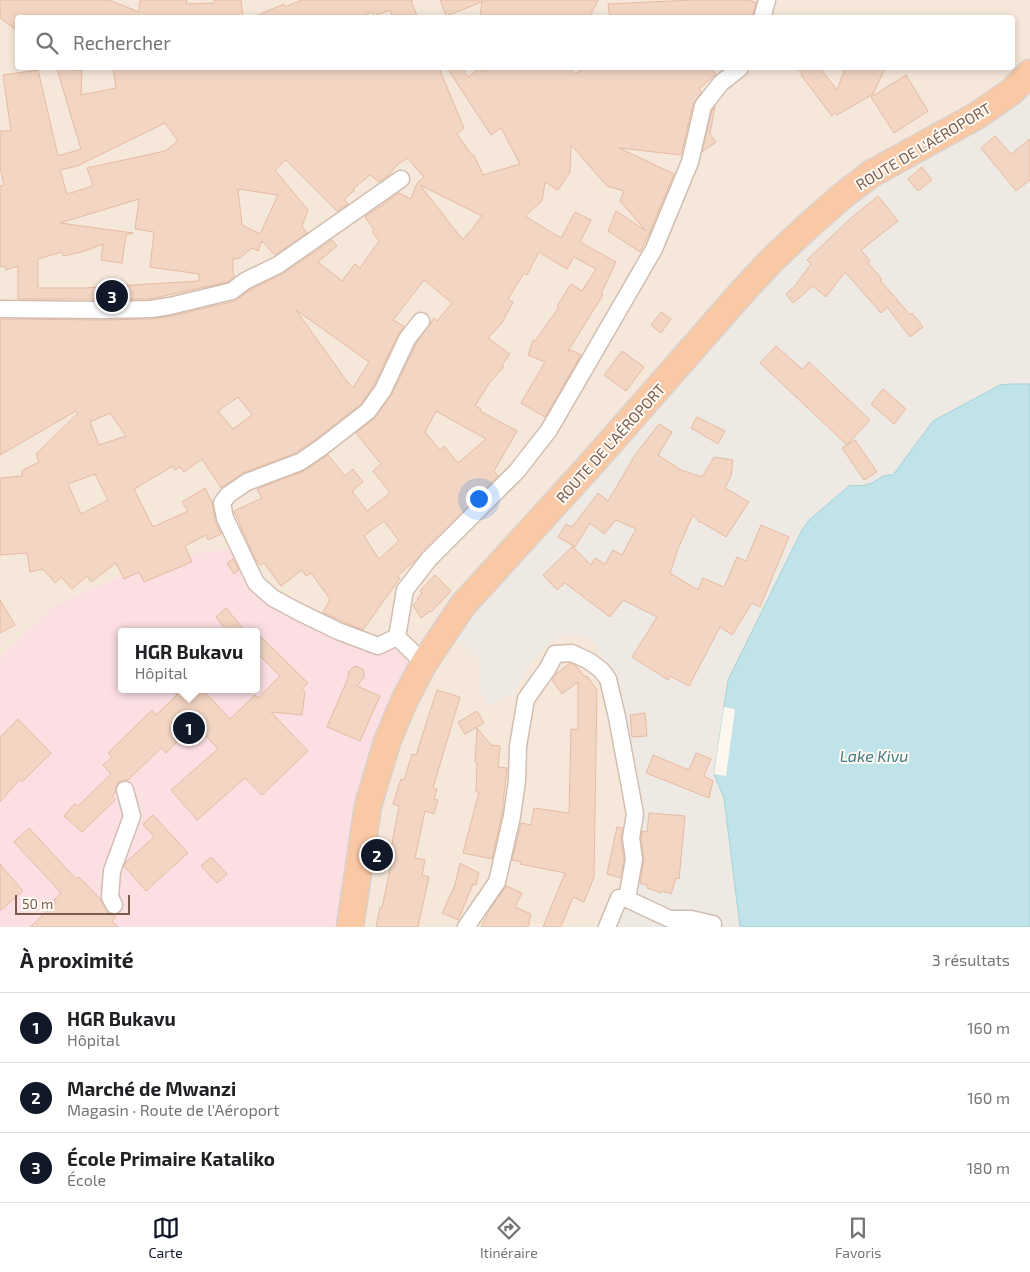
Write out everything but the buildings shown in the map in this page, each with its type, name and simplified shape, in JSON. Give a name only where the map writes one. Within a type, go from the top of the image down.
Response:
[{"type":"highway","name":"ROUTE DE L'AÉROPORT","points":[[350,927],[368,806],[376,776],[404,701],[424,663],[463,605],[772,261],[841,197],[871,174],[978,115],[1011,92],[1030,73]]},
{"type":"street","points":[[763,15],[767,0]]},
{"type":"street","points":[[397,637],[405,590],[429,559],[518,472],[549,430],[654,250],[690,162],[703,106],[721,83],[737,70]]},
{"type":"street","points":[[0,309],[151,309],[232,290],[278,264],[401,179]]},
{"type":"street","points":[[397,637],[378,646],[338,632],[273,598],[256,583],[225,518],[222,503],[228,494],[247,482],[300,462],[368,411],[383,390],[407,339],[421,320]]},
{"type":"street","points":[[397,637],[424,663]]},
{"type":"street","points":[[466,927],[497,882],[512,816],[517,781],[518,746],[526,699],[548,668],[554,654],[572,653],[589,661],[601,670],[608,679],[635,814],[631,838],[634,859],[627,899]]},
{"type":"street","points":[[114,905],[110,897],[112,871],[132,816],[125,790]]},
{"type":"street","points":[[607,927],[619,898],[627,899],[670,919],[714,924]]},
{"type":"shaded area","points":[[0,0],[1030,0],[1030,60],[438,621],[480,660],[479,690],[513,694],[532,661],[553,640],[567,635],[580,635],[587,637],[598,646],[636,839],[628,907],[614,927],[0,927]]},
{"type":"shaded area","points":[[1030,60],[1030,384],[1010,384],[893,475],[880,476],[868,485],[860,486],[854,484],[728,680],[714,774],[724,798],[740,927],[614,927],[628,907],[636,839],[598,646],[587,637],[580,635],[567,635],[554,640],[532,661],[513,694],[492,705],[486,702],[479,690],[480,660],[438,620],[837,186],[998,91]]},
{"type":"shaded area","points":[[238,547],[256,583],[378,646],[397,637],[413,653],[392,691],[364,766],[350,872],[346,927],[0,927],[0,658],[54,606],[159,560]]},
{"type":"water","name":"Lake Kivu","points":[[1030,384],[1030,927],[740,927],[724,798],[714,774],[728,680],[802,530],[809,520],[849,486],[870,484],[881,477],[893,475],[933,421],[1000,385]]},
{"type":"pier","points":[[724,707],[735,709],[726,776],[714,774]]},
{"type":"place","name":"École Primaire Kataliko","points":[[112,296]]},
{"type":"place","name":"HGR Bukavu","points":[[189,728]]},
{"type":"place","name":"Marché de Mwanzi","points":[[377,855]]}]
